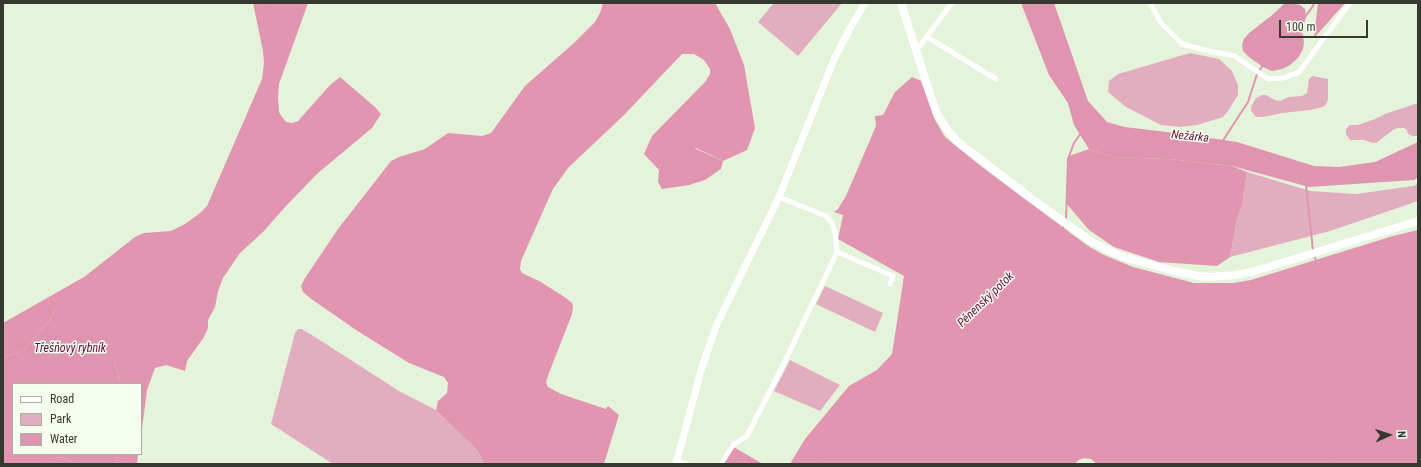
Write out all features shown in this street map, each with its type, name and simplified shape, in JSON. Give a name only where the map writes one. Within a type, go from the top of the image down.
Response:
[{"type":"main road","points":[[901,3],[938,114],[948,132],[959,143],[1032,199],[1092,242],[1120,256],[1198,276],[1236,276],[1418,221]]},
{"type":"street","points":[[687,464],[676,463],[702,367],[717,324],[779,197],[835,57],[865,3]]},
{"type":"street","points":[[916,51],[952,3]]},
{"type":"street","points":[[1150,3],[1161,23],[1182,44],[1235,56],[1268,79],[1284,78],[1299,72],[1350,3]]},
{"type":"street","points":[[927,37],[996,79]]},
{"type":"street","points":[[721,464],[733,445],[747,436],[837,252],[835,233],[832,223],[826,216],[779,197]]},
{"type":"street","points":[[837,252],[893,276],[890,284]]},
{"type":"green space","points":[[774,3],[842,3],[798,56],[758,22]]},
{"type":"green space","points":[[1190,53],[1219,59],[1232,71],[1238,85],[1238,95],[1223,117],[1197,125],[1180,127],[1161,125],[1126,107],[1108,92],[1109,81],[1118,74]]},
{"type":"green space","points":[[1312,76],[1328,79],[1328,100],[1323,107],[1263,117],[1256,117],[1251,111],[1251,107],[1256,98],[1262,95],[1266,95],[1280,101],[1289,97],[1302,96],[1307,93],[1309,79]]},
{"type":"green space","points":[[1418,103],[1418,136],[1408,134],[1407,130],[1404,128],[1397,128],[1376,143],[1373,143],[1364,140],[1350,140],[1346,134],[1346,129],[1350,125],[1358,125]]},
{"type":"green space","points":[[1247,172],[1310,191],[1356,194],[1418,184],[1418,201],[1330,231],[1230,257],[1237,219],[1242,206]]},
{"type":"green space","points":[[825,286],[883,313],[875,332],[816,304]]},
{"type":"green space","points":[[298,329],[302,329],[399,391],[436,410],[478,451],[484,464],[333,464],[271,424],[295,333]]},
{"type":"green space","points":[[790,360],[840,385],[820,411],[774,391]]},
{"type":"shaded area","points":[[253,3],[308,3],[279,84],[279,112],[282,117],[286,122],[292,123],[298,121],[330,85],[340,77],[381,114],[372,128],[318,173],[263,232],[240,253],[223,278],[218,291],[215,307],[208,320],[208,328],[204,337],[187,361],[185,371],[166,365],[155,368],[147,390],[142,429],[142,383],[121,383],[113,356],[56,309],[49,321],[26,349],[3,358],[3,323],[84,277],[135,237],[144,233],[171,231],[185,224],[207,206],[262,79],[264,63]]},
{"type":"shaded area","points":[[603,3],[715,3],[730,29],[744,65],[755,128],[747,150],[723,161],[696,148],[661,164],[659,170],[644,154],[652,136],[705,82],[710,74],[710,69],[704,60],[694,54],[682,54],[624,115],[568,168],[553,189],[521,261],[520,269],[522,273],[541,282],[566,298],[572,303],[573,306],[572,314],[546,382],[548,387],[561,394],[606,409],[608,406],[619,415],[604,464],[484,464],[478,451],[436,410],[438,401],[447,393],[448,383],[444,377],[409,363],[356,330],[310,298],[303,292],[301,286],[338,229],[391,161],[425,149],[448,133],[482,136],[491,133],[525,86],[574,43],[595,22]]},
{"type":"shaded area","points":[[1318,3],[1345,3],[1314,38]]},
{"type":"shaded area","points":[[912,77],[921,81],[935,120],[945,137],[982,167],[1088,246],[1104,255],[1133,267],[1194,283],[1233,283],[1251,280],[1393,236],[1418,230],[1418,464],[1097,464],[1091,459],[1084,458],[1074,464],[790,464],[805,439],[849,386],[877,370],[892,354],[904,276],[838,239],[843,215],[834,212],[838,209],[846,196],[876,126],[875,116],[883,115],[895,92]]},
{"type":"shaded area","points":[[1089,149],[1114,157],[1169,159],[1232,166],[1247,172],[1242,206],[1237,219],[1230,257],[1217,266],[1159,262],[1114,247],[1089,230],[1066,203],[1069,156]]},
{"type":"shaded area","points":[[3,439],[12,444],[12,455],[57,455],[77,464],[3,464]]},
{"type":"shaded area","points":[[730,445],[763,464],[720,464]]},
{"type":"shaded area","points":[[119,455],[138,455],[137,464],[115,464]]},
{"type":"water","name":"Nežárka","points":[[1021,3],[1054,3],[1088,101],[1107,122],[1125,127],[1237,142],[1314,166],[1339,167],[1375,162],[1418,142],[1418,177],[1414,180],[1309,187],[1232,166],[1169,159],[1114,157],[1089,149],[1074,125],[1068,103],[1049,75]]},
{"type":"water","points":[[1291,3],[1300,5],[1305,9],[1306,17],[1302,31],[1304,42],[1303,49],[1298,58],[1290,65],[1282,69],[1272,71],[1263,67],[1249,57],[1243,51],[1242,45],[1244,39],[1249,33],[1284,4]]},
{"type":"water","points":[[685,144],[723,161],[721,169],[705,180],[689,185],[662,189],[658,182],[661,164],[676,147]]},
{"type":"water","name":"Třešňový rybník","points":[[64,304],[73,305],[85,313],[102,334],[113,356],[121,383],[12,383],[12,444],[3,439],[3,358],[26,349],[49,321],[56,309]]},
{"type":"water","points":[[57,455],[119,455],[115,464],[77,464]]},
{"type":"waterway","points":[[142,399],[151,343],[166,306],[209,221],[272,75],[278,36],[267,3]]},
{"type":"waterway","points":[[1305,17],[1314,3]]},
{"type":"waterway","points":[[1222,142],[1248,102],[1257,74],[1263,65]]},
{"type":"waterway","name":"Pěnenský potok","points":[[1066,221],[1068,159],[1074,143],[1081,133]]},
{"type":"waterway","points":[[1116,234],[1130,157]]},
{"type":"waterway","points":[[1306,184],[1313,251]]},
{"type":"waterway","name":"Pěnenský potok","points":[[818,464],[826,450],[913,364],[964,335],[1037,262],[1065,225]]},
{"type":"waterway","points":[[1314,255],[1323,280],[1333,337],[1326,386],[1325,426],[1327,453],[1332,464]]},
{"type":"waterway","points":[[113,356],[150,343]]},
{"type":"waterway","points":[[46,464],[50,455]]},
{"type":"waterway","points":[[132,464],[133,455]]}]
